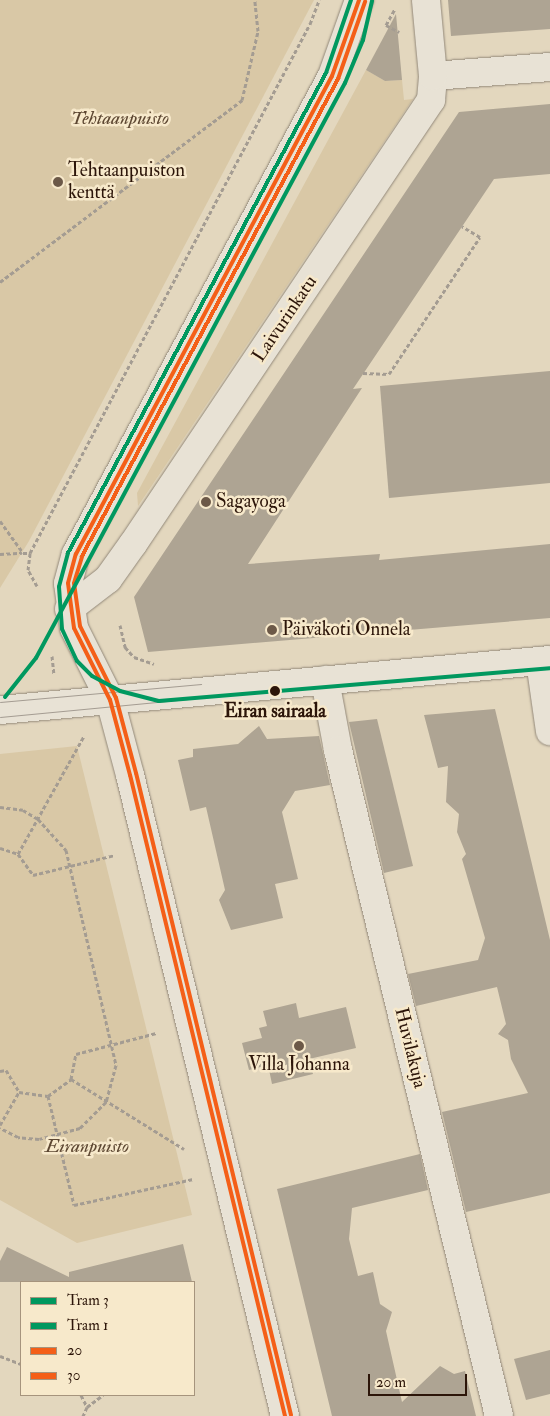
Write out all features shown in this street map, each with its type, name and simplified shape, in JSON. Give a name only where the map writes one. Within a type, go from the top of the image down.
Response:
[{"type":"street","points":[[285,1416],[110,700],[74,628],[69,609],[68,584],[76,554],[332,76],[359,0]]},
{"type":"street","name":"Laivurinkatu","points":[[69,609],[108,578],[138,537],[432,100],[433,76],[426,0]]},
{"type":"street","points":[[433,76],[550,67]]},
{"type":"street","points":[[0,710],[545,660],[550,730]]},
{"type":"street","name":"Huvilakuja","points":[[325,680],[330,718],[499,1416]]},
{"type":"path","points":[[0,282],[242,100],[258,31],[255,0]]},
{"type":"path","points":[[0,554],[30,553],[310,24],[319,0]]},
{"type":"path","points":[[382,33],[388,26],[398,3]]},
{"type":"path","points":[[363,373],[389,374],[480,237],[462,226]]},
{"type":"path","points":[[0,521],[23,553]]},
{"type":"path","points":[[120,625],[125,647],[134,657],[161,663]]},
{"type":"path","points":[[18,854],[84,736]]},
{"type":"path","points":[[0,807],[23,810],[38,818],[66,850],[116,1065],[106,1102],[80,1128],[58,1137],[18,1136],[0,1127],[20,1092]]},
{"type":"path","points":[[0,848],[18,854],[33,874],[115,855]]},
{"type":"path","points":[[0,1071],[6,1070],[20,1092],[48,1096],[71,1079],[76,1054],[156,1033]]},
{"type":"path","points":[[71,1079],[184,1149]]},
{"type":"path","points":[[48,1096],[74,1205],[193,1179]]},
{"type":"path","points":[[0,1356],[20,1364]]},
{"type":"path","points":[[81,1396],[87,1407]]},
{"type":"path","points":[[83,1416],[87,1407],[102,1396]]},
{"type":"green space","name":"Tehtaanpuisto","points":[[0,0],[314,0],[29,541],[0,588]]},
{"type":"green space","points":[[366,70],[385,81],[402,80],[404,100],[413,99],[138,506],[137,493]]},
{"type":"green space","name":"Eiranpuisto","points":[[77,746],[192,1215],[77,1243],[0,1200],[0,754]]},
{"type":"building","points":[[448,0],[550,0],[550,29],[451,36]]},
{"type":"building","points":[[396,14],[402,80],[385,81],[366,70]]},
{"type":"building","points":[[550,104],[550,174],[494,179],[353,389],[362,388],[248,564],[380,554],[379,560],[550,544],[550,618],[148,652],[134,597],[459,112]]},
{"type":"building","points":[[550,371],[550,483],[389,498],[380,386]]},
{"type":"building","points":[[495,709],[550,940],[550,1193],[466,1212],[442,1112],[528,1093],[511,1059],[508,1040],[498,1034],[506,1024],[497,987],[416,1006],[408,974],[478,960],[485,938],[462,859],[466,854],[457,832],[459,814],[446,802],[448,766],[438,768],[424,715]]},
{"type":"building","points":[[377,719],[413,866],[384,873],[349,722]]},
{"type":"building","name":"Eiran sairaala","points":[[259,726],[267,739],[319,736],[330,785],[295,791],[282,812],[298,879],[275,884],[283,918],[231,930],[219,900],[225,890],[206,807],[190,811],[178,760],[193,757],[193,749],[238,744]]},
{"type":"building","name":"Villa Johanna","points":[[296,1003],[299,1018],[346,1007],[356,1048],[309,1059],[313,1074],[272,1084],[268,1065],[249,1070],[242,1043],[262,1038],[259,1028],[267,1026],[263,1011]]},
{"type":"building","points":[[420,1154],[428,1190],[352,1208],[349,1239],[358,1276],[373,1272],[380,1304],[392,1312],[386,1331],[402,1402],[440,1366],[454,1374],[465,1371],[476,1416],[332,1416],[277,1189]]},
{"type":"building","points":[[183,1244],[192,1281],[0,1282],[0,1261],[7,1247],[69,1277],[69,1272]]},
{"type":"building","points":[[550,1350],[550,1394],[526,1400],[514,1359]]},
{"type":"tram line","name":"3","points":[[351,0],[326,73],[68,553],[59,587],[62,629],[77,661],[92,676],[120,691],[159,701],[550,668]]},
{"type":"tram line","name":"1","points":[[5,697],[36,658],[345,83],[363,40],[372,1]]},
{"type":"tram line","points":[[0,702],[201,684]]},
{"type":"tram line","points":[[0,717],[188,699]]},
{"type":"transit line","name":"20","points":[[285,1416],[130,775],[110,700],[74,628],[68,583],[76,554],[332,76],[359,0]]},
{"type":"transit line","name":"30","points":[[291,1415],[136,773],[116,698],[80,626],[74,583],[82,556],[338,79],[365,2]]},
{"type":"place","name":"Tehtaanpuiston kenttä","points":[[58,182]]},
{"type":"place","name":"Sagayoga","points":[[206,502]]},
{"type":"place","name":"Päiväkoti Onnela","points":[[272,630]]},
{"type":"place","name":"Eiran sairaala","points":[[275,691]]},
{"type":"place","name":"Villa Johanna","points":[[299,1046]]}]
